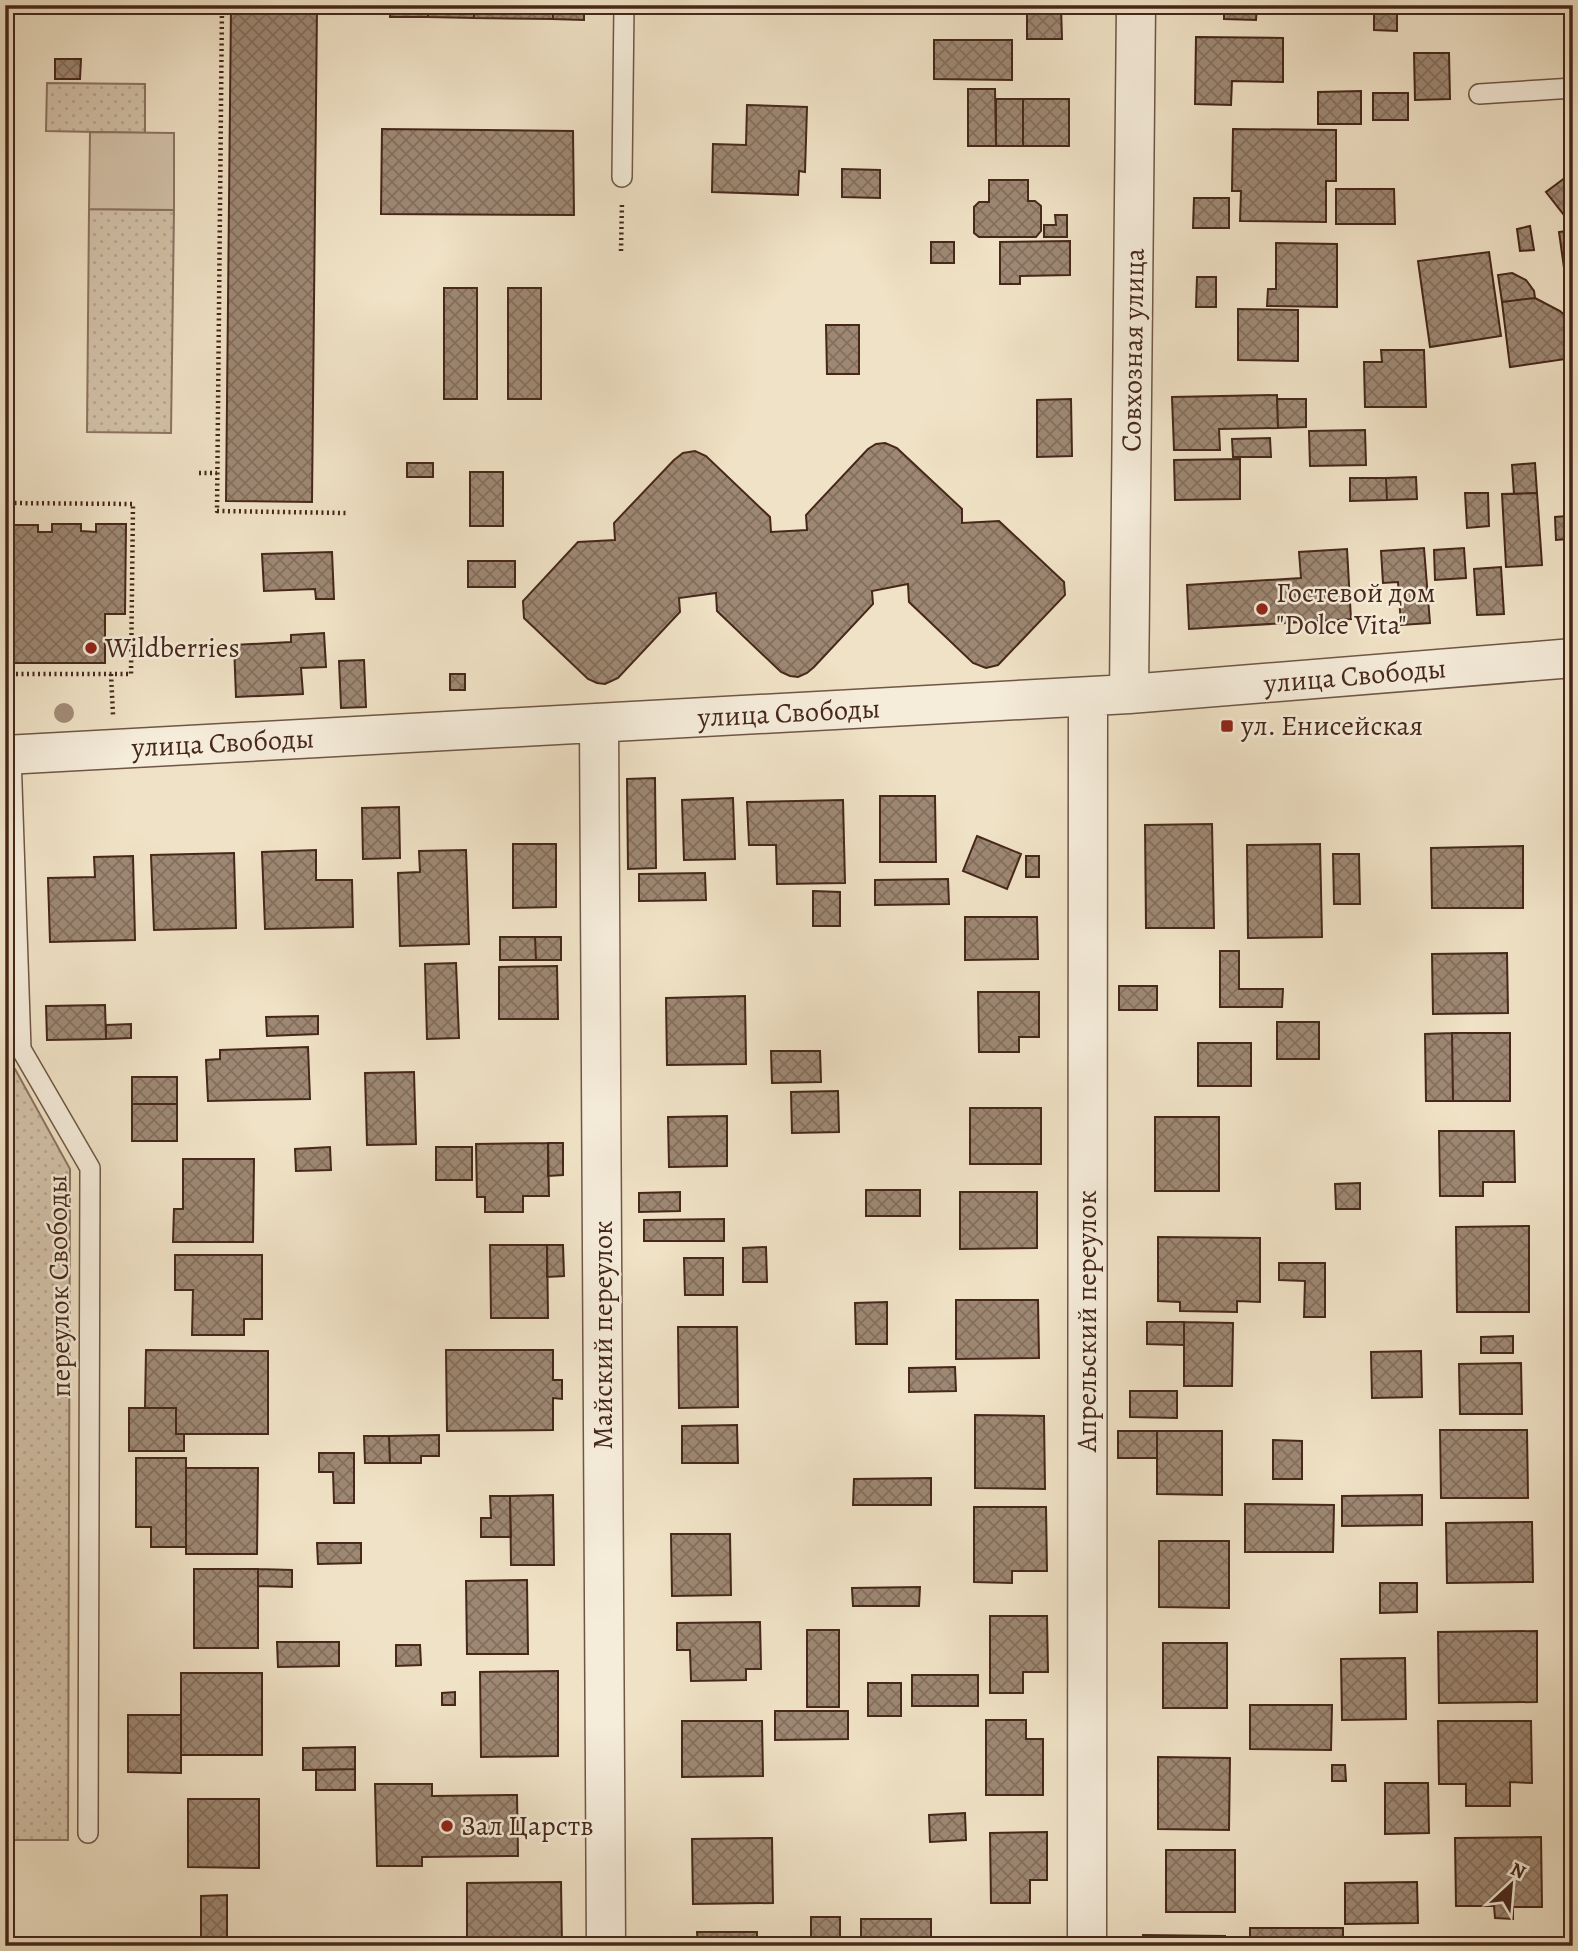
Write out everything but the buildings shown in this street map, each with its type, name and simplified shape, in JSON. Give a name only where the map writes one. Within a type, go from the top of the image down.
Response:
[{"type":"street","name":"Совхозная улица","points":[[1129,694],[1136,5]]},
{"type":"street","name":"улица Свободы","points":[[8,755],[1088,697],[1573,658]]},
{"type":"street","name":"Апрельский переулок","points":[[1087,1946],[1088,697]]},
{"type":"street","name":"Майский переулок","points":[[599,723],[606,1946]]},
{"type":"lane","points":[[622,177],[624,5]]},
{"type":"lane","points":[[1479,94],[1573,88]]},
{"type":"lane","name":"переулок Свободы","points":[[8,755],[21,1049],[90,1168],[88,1833]]},
{"type":"path","points":[[222,5],[217,511],[346,513]]},
{"type":"path","points":[[621,250],[622,177]]},
{"type":"path","points":[[5,674],[131,674],[133,505],[7,503],[10,200]]},
{"type":"path","points":[[199,473],[217,473]]},
{"type":"path","points":[[111,674],[113,726]]},
{"type":"shaded area","points":[[47,83],[145,84],[145,133],[46,131]]},
{"type":"shaded area","points":[[90,132],[174,133],[174,210],[89,209]]},
{"type":"shaded area","points":[[89,209],[174,210],[171,433],[87,432]]},
{"type":"shaded area","points":[[5,1069],[15,1069],[70,1169],[68,1840],[5,1840]]},
{"type":"place","name":"Гостевой дом \"Dolce Vita\"","points":[[1262,609]]},
{"type":"place","name":"Wildberries","points":[[91,648]]},
{"type":"place","name":"ул. Енисейская","points":[[1227,726]]},
{"type":"place","name":"Зал Царств","points":[[447,1826]]}]
